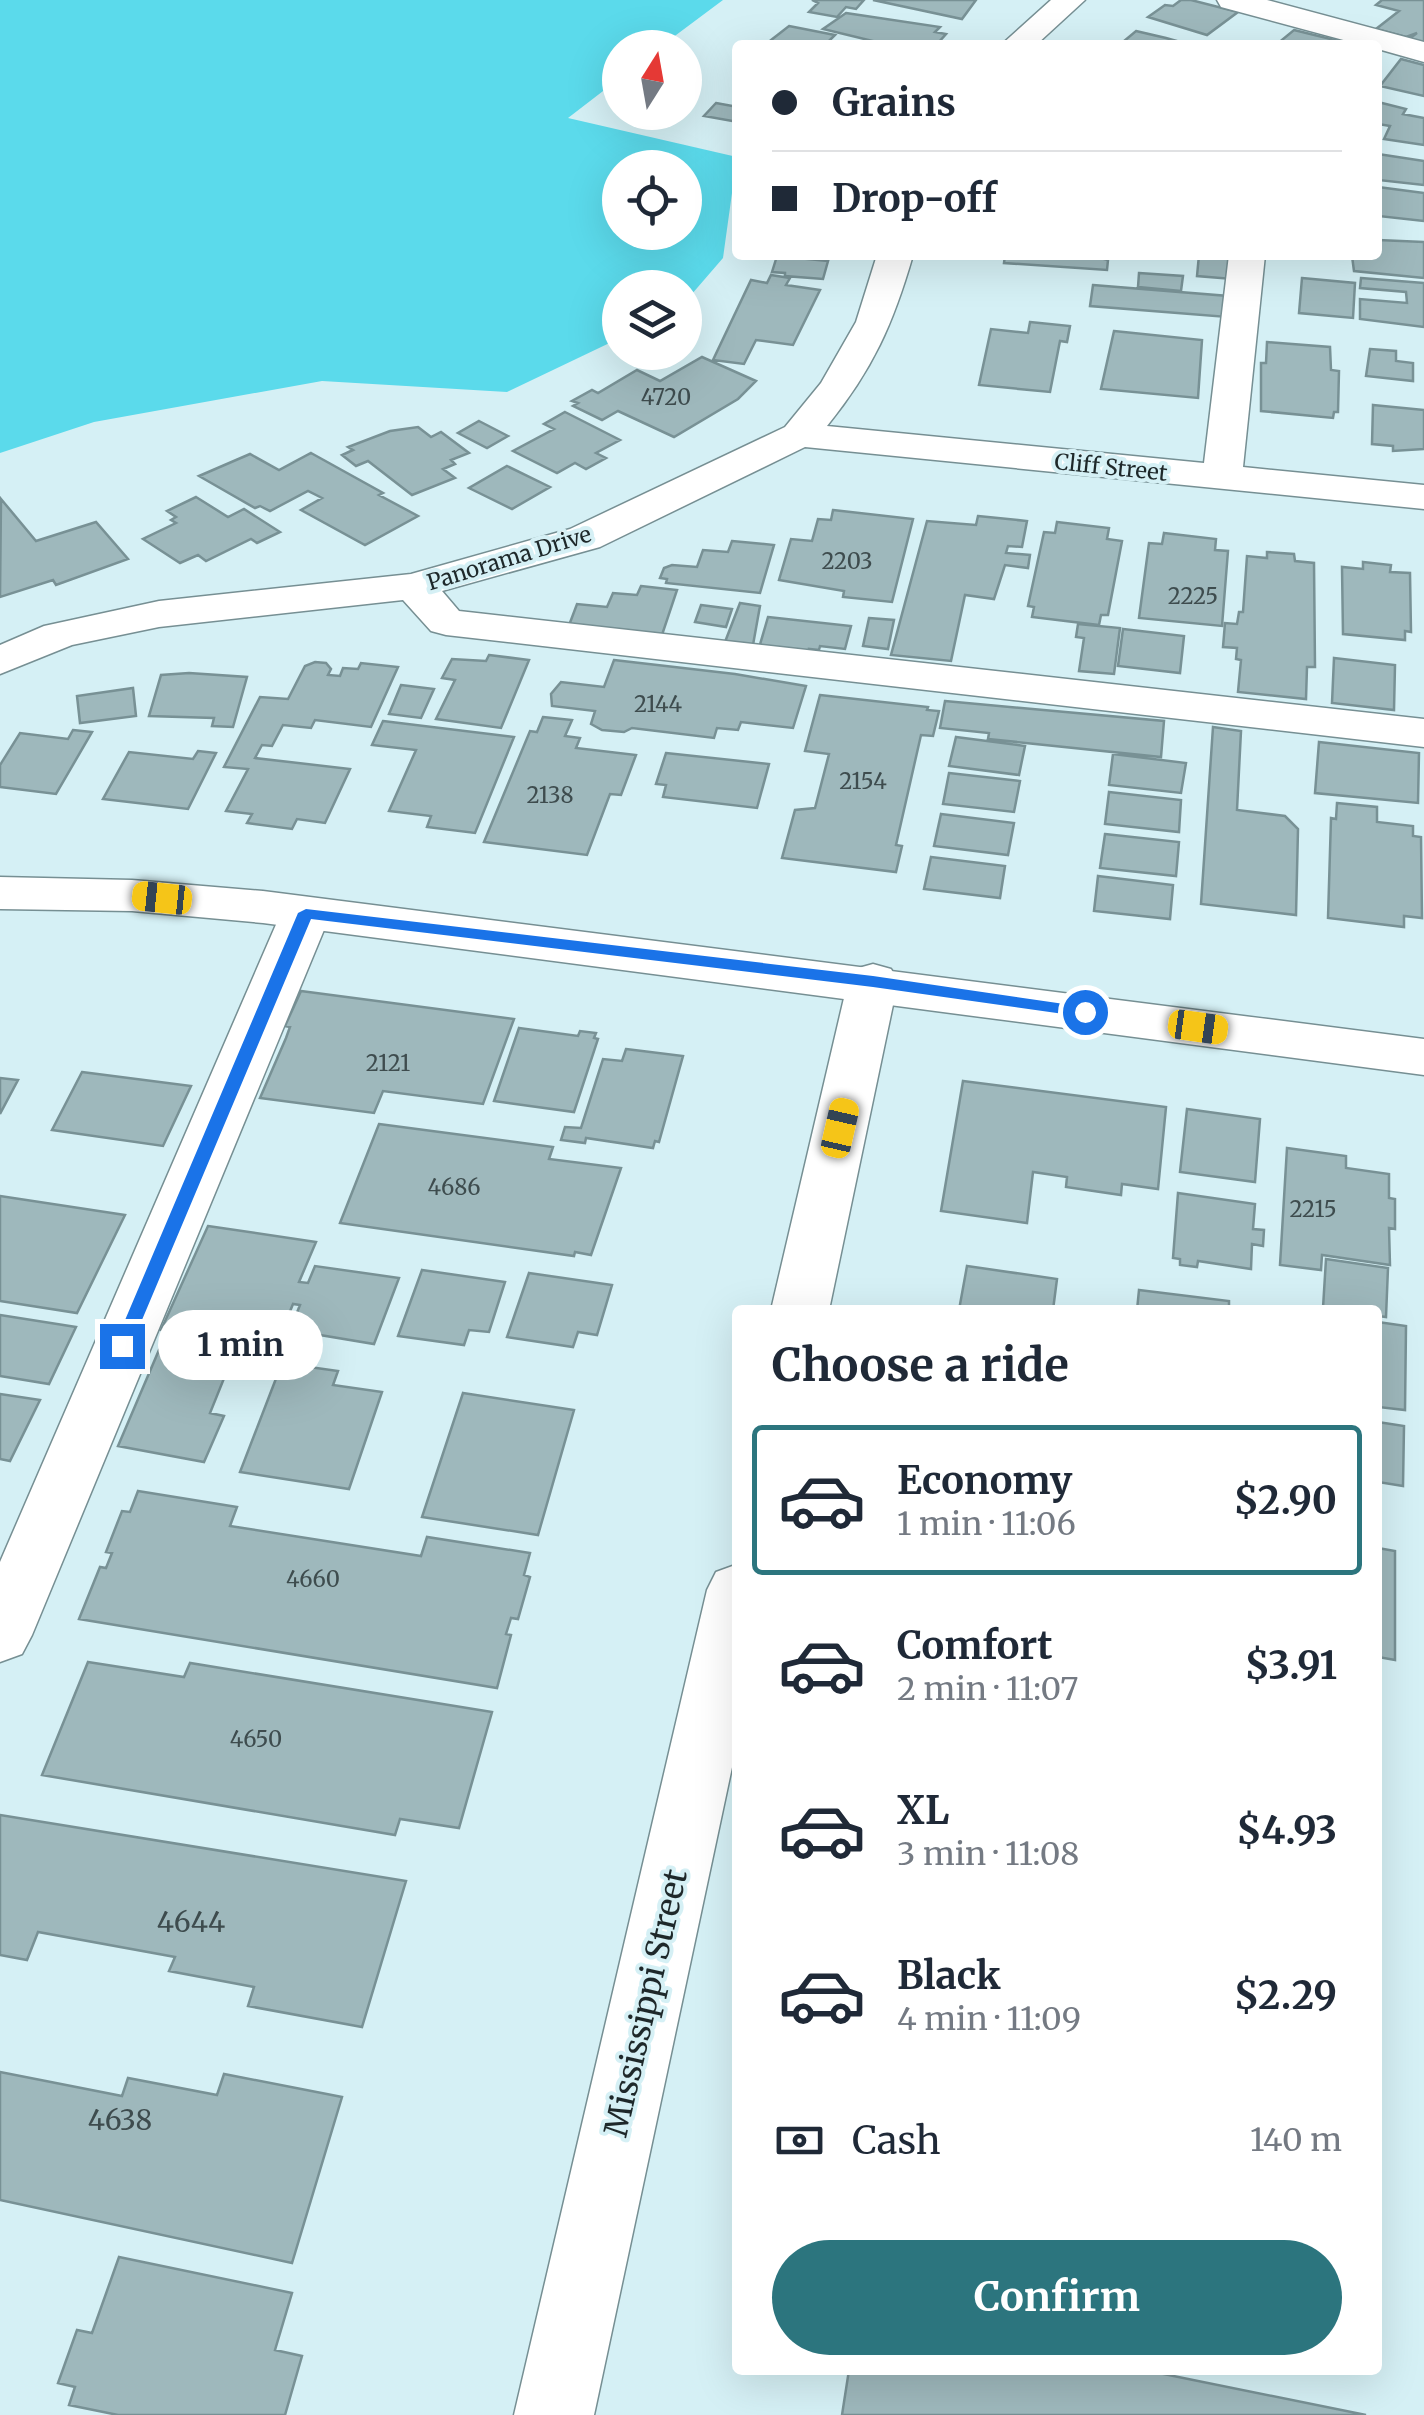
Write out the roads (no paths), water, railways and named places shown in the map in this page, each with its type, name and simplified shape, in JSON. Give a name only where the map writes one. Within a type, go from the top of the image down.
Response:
[{"type":"street","points":[[1023,40],[1070,0]]},
{"type":"street","points":[[1232,0],[1350,39]]},
{"type":"street","points":[[1382,45],[1424,52]]},
{"type":"street","name":"Panorama Drive","points":[[0,661],[59,635],[159,614],[414,586],[585,538],[798,435],[838,386],[874,322],[894,260]]},
{"type":"street","points":[[1222,478],[1246,260]]},
{"type":"street","name":"Cliff Street","points":[[798,435],[1424,496]]},
{"type":"street","points":[[414,586],[446,622],[464,625],[1424,733]]},
{"type":"street","points":[[0,893],[90,891],[306,913],[873,982],[1424,1056]]},
{"type":"street","points":[[0,1635],[306,913]]},
{"type":"street","points":[[801,1305],[873,982]]},
{"type":"street","name":"Mississippi Street","points":[[554,2415],[732,1617]]}]
